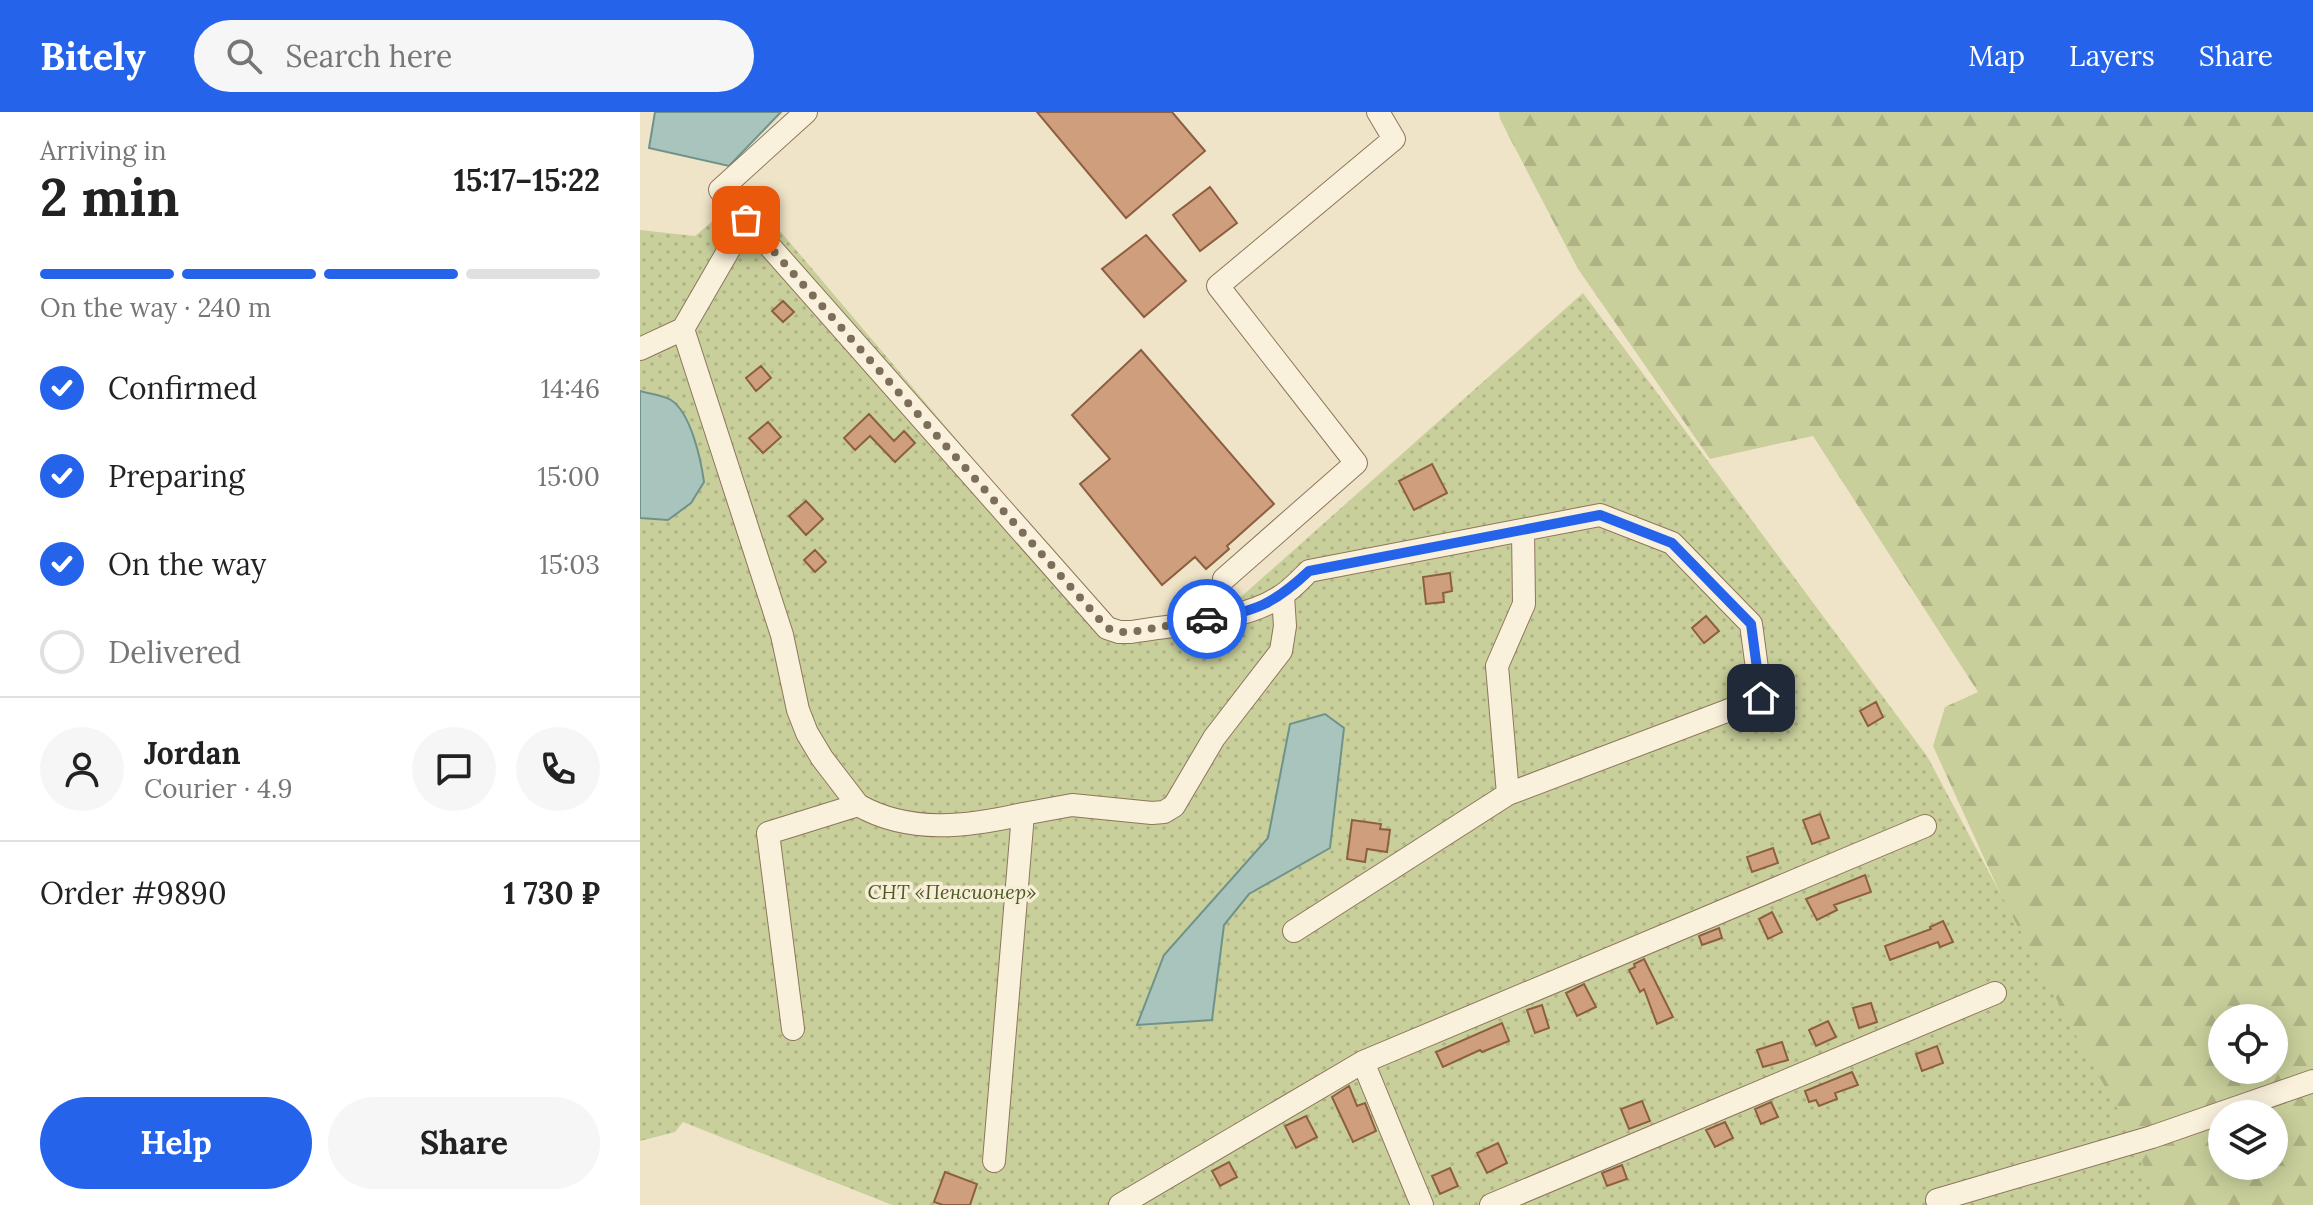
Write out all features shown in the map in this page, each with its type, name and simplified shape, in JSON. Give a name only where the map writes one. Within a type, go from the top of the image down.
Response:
[{"type":"street","points":[[806,112],[720,190],[1107,628],[1131,632],[1231,615],[1258,608],[1283,596],[1309,571],[1600,515],[1672,543],[1751,624],[1761,698],[1508,794],[1294,931]]},
{"type":"street","points":[[1224,579],[1356,463],[1218,286],[1394,139],[1378,112]]},
{"type":"street","points":[[640,349],[683,329],[746,220]]},
{"type":"street","points":[[683,329],[782,635],[798,710],[807,733],[858,805],[874,815],[934,826],[966,825],[1072,805],[1164,812],[1174,806],[1214,738],[1281,651],[1285,626],[1283,596]]},
{"type":"street","points":[[1508,794],[1497,666],[1524,604],[1523,530]]},
{"type":"street","points":[[793,1029],[768,833],[858,805]]},
{"type":"street","points":[[994,1161],[1023,814]]},
{"type":"street","points":[[1120,1205],[1363,1062],[1925,826]]},
{"type":"street","points":[[1491,1205],[1995,993]]},
{"type":"street","points":[[1363,1062],[1422,1205]]},
{"type":"street","points":[[1934,1203],[2152,1137],[2313,1081]]},
{"type":"green space","points":[[1499,112],[2313,112],[2313,1205],[2142,1205],[1933,746],[1945,707],[1978,692],[1813,436],[1710,459],[1578,269]]},
{"type":"green space","name":"СНТ «Пенсионер»","points":[[747,192],[1114,625],[1224,612],[1583,293],[1927,756],[2080,1043],[2137,1143],[2155,1205],[892,1205],[683,1122],[675,1132],[640,1141],[640,230],[695,236]]},
{"type":"water","points":[[655,112],[781,112],[729,166],[649,148]]},
{"type":"water","points":[[640,391],[668,398],[678,406],[694,438],[700,462],[704,482],[691,503],[668,520],[640,518]]},
{"type":"water","points":[[1325,714],[1344,728],[1330,848],[1249,894],[1224,925],[1212,1020],[1137,1025],[1164,955],[1268,838],[1290,724]]},
{"type":"building","points":[[1037,112],[1172,112],[1205,151],[1126,218]]},
{"type":"building","points":[[1210,187],[1237,223],[1200,251],[1173,215]]},
{"type":"building","points":[[1146,235],[1186,281],[1144,317],[1102,269]]},
{"type":"building","points":[[783,301],[794,312],[783,322],[772,311]]},
{"type":"building","points":[[1141,350],[1274,504],[1206,569],[1195,557],[1162,585],[1080,484],[1110,459],[1072,415]]},
{"type":"building","points":[[761,366],[771,378],[756,391],[746,378]]},
{"type":"building","points":[[869,414],[894,441],[904,431],[915,443],[895,462],[870,436],[855,450],[844,438]]},
{"type":"building","points":[[768,422],[781,437],[763,453],[749,438]]},
{"type":"building","points":[[1432,464],[1447,493],[1414,510],[1399,481]]},
{"type":"building","points":[[806,501],[823,519],[806,535],[789,516]]},
{"type":"building","points":[[815,550],[826,562],[815,572],[804,560]]},
{"type":"building","points":[[1450,573],[1452,591],[1443,593],[1444,602],[1426,604],[1423,577]]},
{"type":"building","points":[[1706,616],[1719,631],[1704,643],[1692,628]]},
{"type":"building","points":[[1876,702],[1883,717],[1868,726],[1860,711]]},
{"type":"building","points":[[1820,814],[1829,838],[1812,844],[1803,820]]},
{"type":"building","points":[[1352,820],[1381,824],[1380,829],[1390,830],[1387,852],[1367,849],[1365,862],[1347,859]]},
{"type":"building","points":[[1773,848],[1778,863],[1752,872],[1747,857]]},
{"type":"building","points":[[1865,875],[1871,892],[1834,905],[1837,910],[1817,920],[1806,899]]},
{"type":"building","points":[[1772,912],[1782,932],[1768,939],[1759,919]]},
{"type":"building","points":[[1943,921],[1953,942],[1940,947],[1938,942],[1890,960],[1885,946],[1931,929]]},
{"type":"building","points":[[1719,928],[1722,938],[1702,945],[1699,936]]},
{"type":"building","points":[[1644,959],[1673,1017],[1657,1024],[1644,989],[1640,992],[1629,970]]},
{"type":"building","points":[[1584,984],[1596,1007],[1577,1016],[1566,993]]},
{"type":"building","points":[[1871,1003],[1877,1022],[1859,1028],[1853,1008]]},
{"type":"building","points":[[1542,1005],[1549,1028],[1535,1033],[1527,1010]]},
{"type":"building","points":[[1828,1021],[1836,1037],[1816,1046],[1809,1030]]},
{"type":"building","points":[[1502,1023],[1509,1041],[1443,1067],[1436,1052]]},
{"type":"building","points":[[1782,1042],[1788,1060],[1763,1067],[1757,1050]]},
{"type":"building","points":[[1937,1046],[1943,1063],[1922,1071],[1916,1054]]},
{"type":"building","points":[[1852,1072],[1858,1085],[1835,1093],[1837,1099],[1819,1106],[1816,1100],[1809,1102],[1805,1091]]},
{"type":"building","points":[[1349,1086],[1357,1106],[1365,1103],[1376,1131],[1353,1142],[1332,1097]]},
{"type":"building","points":[[1642,1101],[1650,1121],[1629,1129],[1621,1109]]},
{"type":"building","points":[[1771,1102],[1778,1117],[1761,1124],[1755,1109]]},
{"type":"building","points":[[1306,1116],[1317,1137],[1296,1148],[1285,1126]]},
{"type":"building","points":[[1725,1122],[1733,1138],[1715,1147],[1706,1130]]},
{"type":"building","points":[[1498,1143],[1507,1163],[1487,1173],[1477,1153]]},
{"type":"building","points":[[1229,1162],[1237,1177],[1220,1186],[1212,1171]]},
{"type":"building","points":[[1622,1165],[1627,1179],[1607,1186],[1602,1173]]},
{"type":"building","points":[[1450,1168],[1458,1186],[1440,1194],[1432,1176]]},
{"type":"building","points":[[945,1172],[977,1184],[970,1205],[934,1202]]},
{"type":"way so far","points":[[746,220],[1107,628],[1131,632],[1207,619]]},
{"type":"route","points":[[1207,619],[1247,611],[1283,596],[1309,571],[1600,515],[1672,543],[1751,624],[1761,698]]}]
